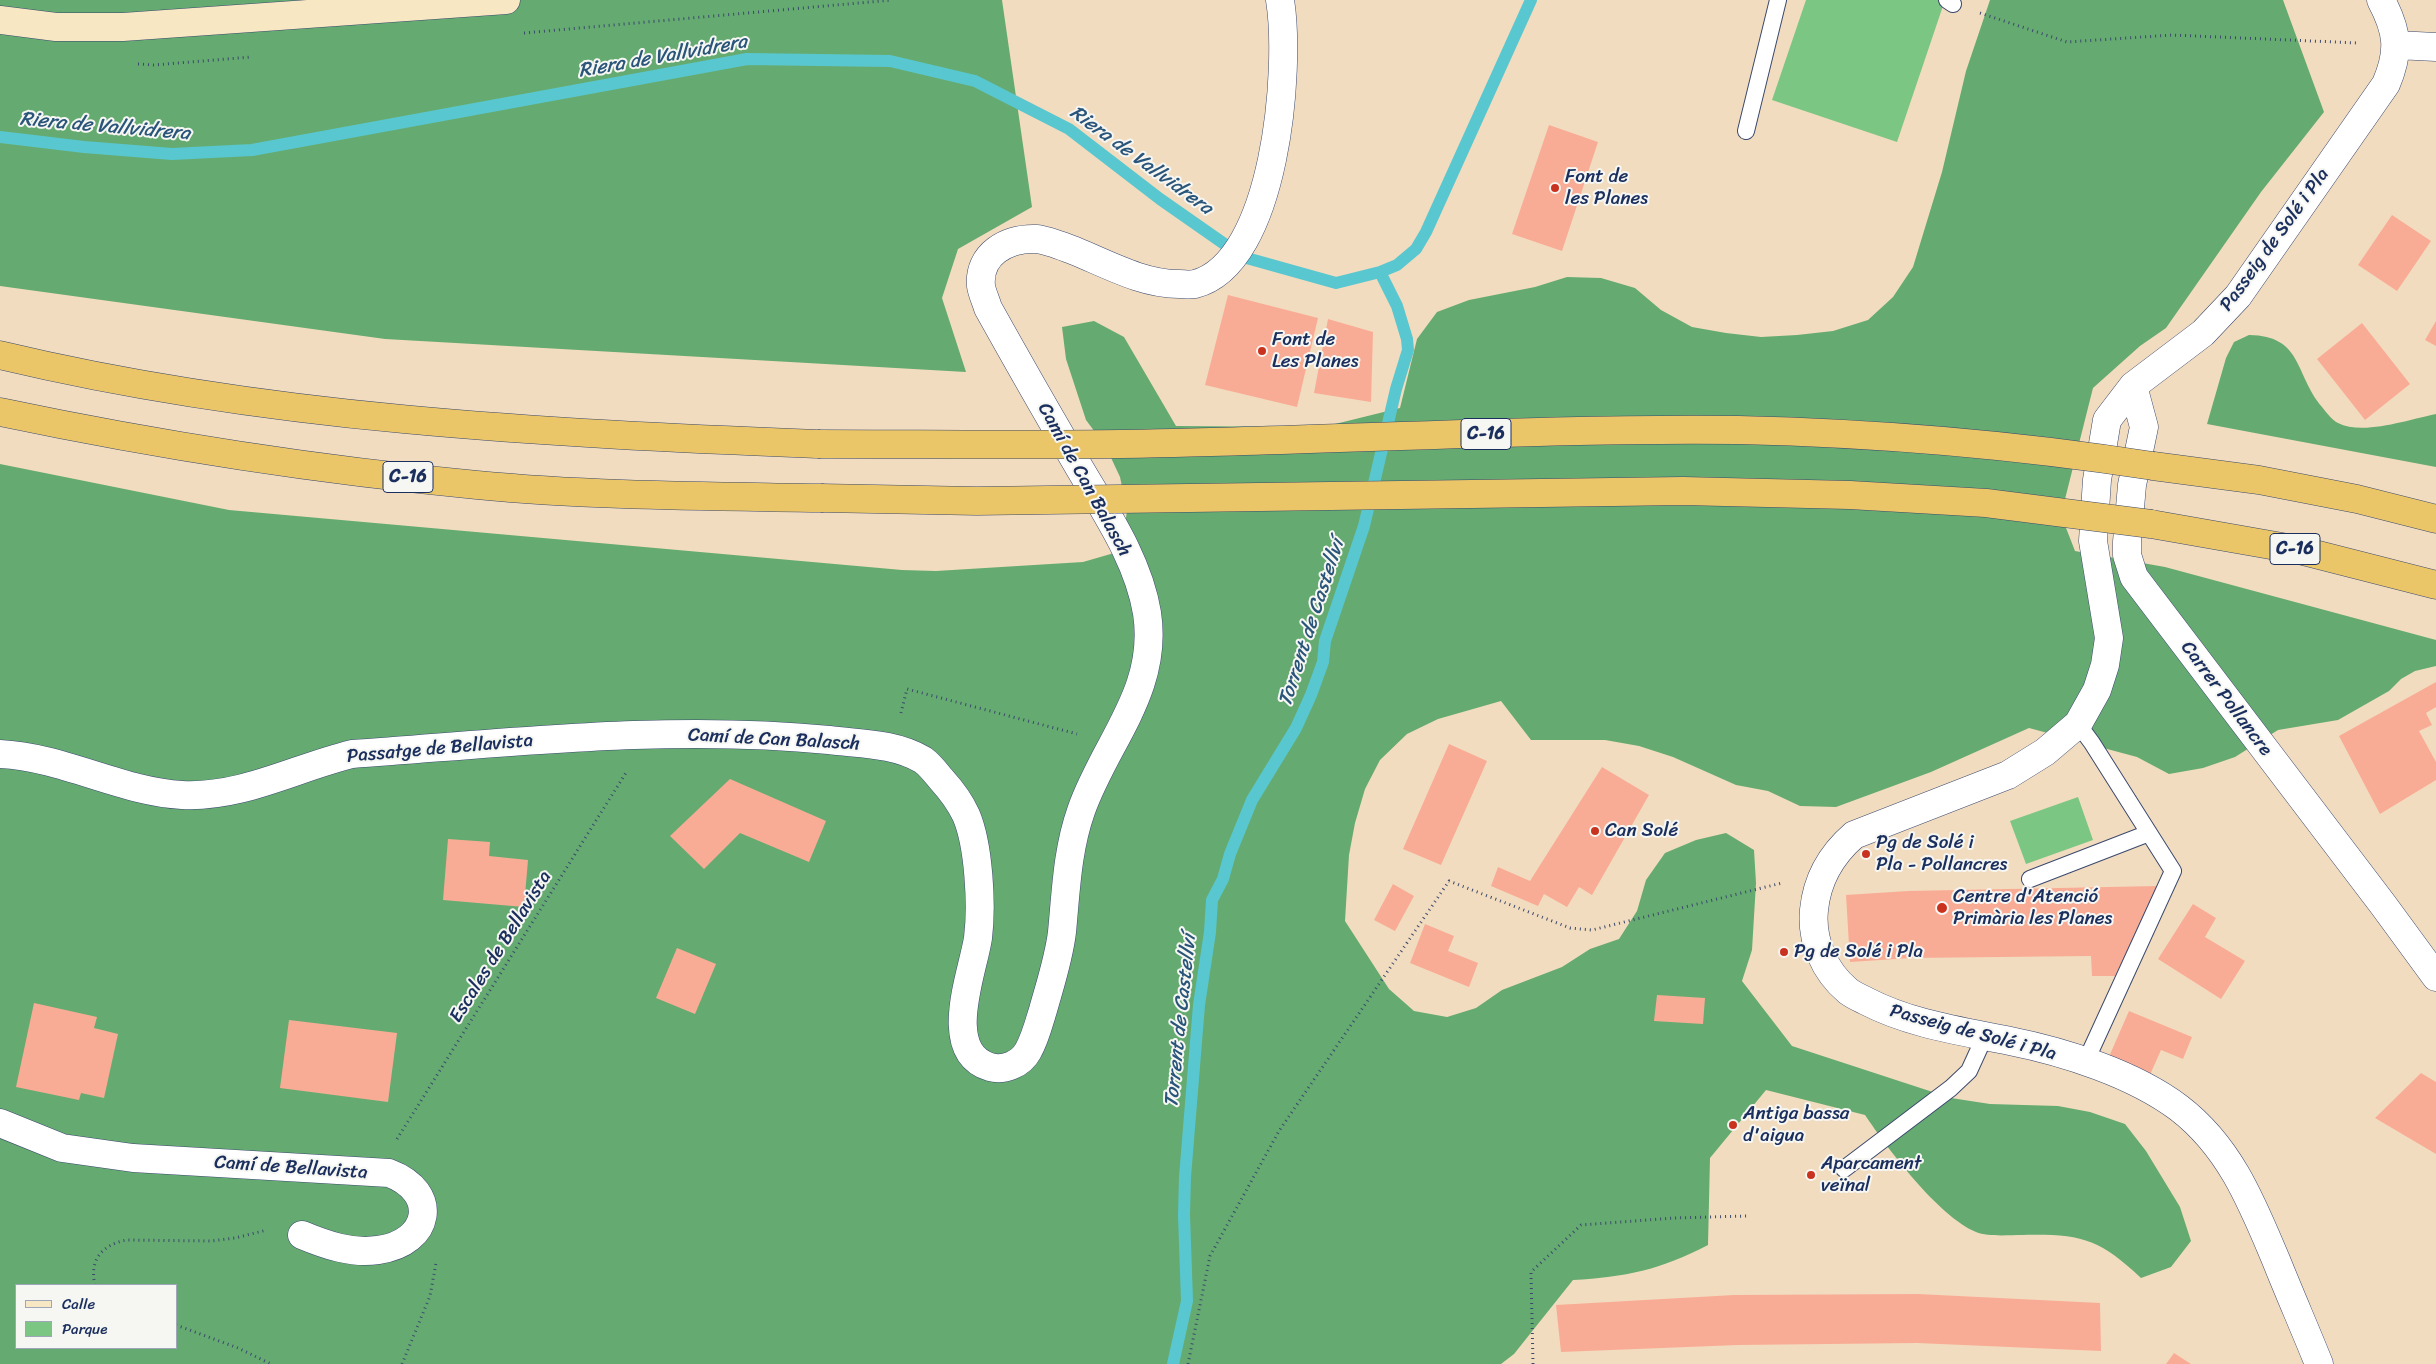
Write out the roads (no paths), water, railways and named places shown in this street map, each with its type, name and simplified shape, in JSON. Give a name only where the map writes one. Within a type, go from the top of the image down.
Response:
[{"type":"highway","name":"C-16","points":[[0,354],[50,366],[165,388],[427,422],[591,435],[818,444],[1170,443],[1603,431],[1740,430],[1877,436],[2084,456],[2259,480],[2357,499],[2436,519]]},
{"type":"highway","name":"C-16","points":[[0,412],[62,426],[305,465],[477,485],[625,494],[977,502],[1395,497],[1683,491],[1850,495],[1986,503],[2151,524],[2299,550],[2436,584]]},
{"type":"main road","points":[[0,20],[56,27],[123,27],[506,0]]},
{"type":"street","name":"Camí de Can Balasch","points":[[650,734],[749,734],[892,747],[926,762],[952,790],[967,816],[974,847],[978,879],[978,934],[962,1006],[962,1022],[966,1040],[972,1054],[991,1067],[1002,1068],[1020,1061],[1028,1052],[1036,1032],[1061,936],[1069,854],[1082,810],[1135,702],[1145,675],[1149,643],[1147,610],[1120,538],[988,308],[981,286],[984,266],[993,250],[1013,241],[1036,239],[1065,247],[1135,276],[1170,284],[1194,284],[1224,269],[1248,233],[1265,194],[1281,107],[1283,19],[1280,0]]},
{"type":"street","name":"Passeig de Solé i Pla","points":[[2319,1364],[2249,1196],[2230,1163],[2207,1134],[2179,1109],[2147,1087],[2085,1063],[2012,1041],[1943,1028],[1884,1010],[1848,992],[1828,969],[1822,957],[1814,932],[1815,902],[1824,873],[1834,853],[1854,835],[2008,775],[2045,752],[2078,724],[2097,690],[2105,665],[2109,638],[2093,541],[2097,480],[2108,420],[2133,386],[2203,333],[2238,296],[2386,84],[2394,64],[2396,45],[2392,23],[2381,0]]},
{"type":"street","points":[[2396,45],[2436,47]]},
{"type":"street","name":"Carrer Pollancre","points":[[2133,386],[2144,427],[2132,485],[2127,542],[2127,555],[2134,577],[2384,906],[2436,978]]},
{"type":"street","name":"Passatge de Bellavista","points":[[0,754],[58,763],[157,792],[206,795],[237,791],[266,783],[316,763],[352,754],[650,734]]},
{"type":"street","name":"Camí de Bellavista","points":[[0,1124],[62,1148],[133,1158],[389,1173],[411,1185],[418,1196],[423,1211],[421,1226],[405,1241],[378,1250],[343,1249],[323,1244],[302,1235]]},
{"type":"lane","points":[[1746,130],[1778,0]]},
{"type":"lane","points":[[2078,724],[2173,871],[2085,1063]]},
{"type":"lane","points":[[2030,879],[2149,833]]},
{"type":"lane","points":[[1844,1169],[1952,1088],[1969,1071],[1985,1036]]},
{"type":"waterway","name":"Riera de Vallvidrera","points":[[0,137],[84,147],[172,154],[252,150],[747,59],[890,61],[975,81],[1069,129],[1160,199],[1243,257],[1336,283],[1380,272],[1397,265],[1416,249],[1426,232],[1531,0]]},
{"type":"waterway","name":"Torrent de Castellví","points":[[1173,1364],[1187,1301],[1184,1215],[1185,1177],[1199,1005],[1210,932],[1212,900],[1223,879],[1230,854],[1252,800],[1296,728],[1311,695],[1323,662],[1325,641],[1364,526],[1396,389],[1408,350],[1407,339],[1397,306],[1380,272]]},
{"type":"place","name":"Font de les Planes","points":[[1555,188]]},
{"type":"place","name":"Font de Les Planes","points":[[1262,351]]},
{"type":"place","name":"Can Solé","points":[[1595,831]]},
{"type":"place","name":"Pg de Solé i Pla - Pollancres","points":[[1866,854]]},
{"type":"place","name":"Centre d'Atenció Primària les Planes","points":[[1942,908]]},
{"type":"place","name":"Pg de Solé i Pla","points":[[1784,952]]},
{"type":"place","name":"Antiga bassa d'aigua","points":[[1733,1125]]},
{"type":"place","name":"Aparcament veïnal","points":[[1811,1175]]}]
